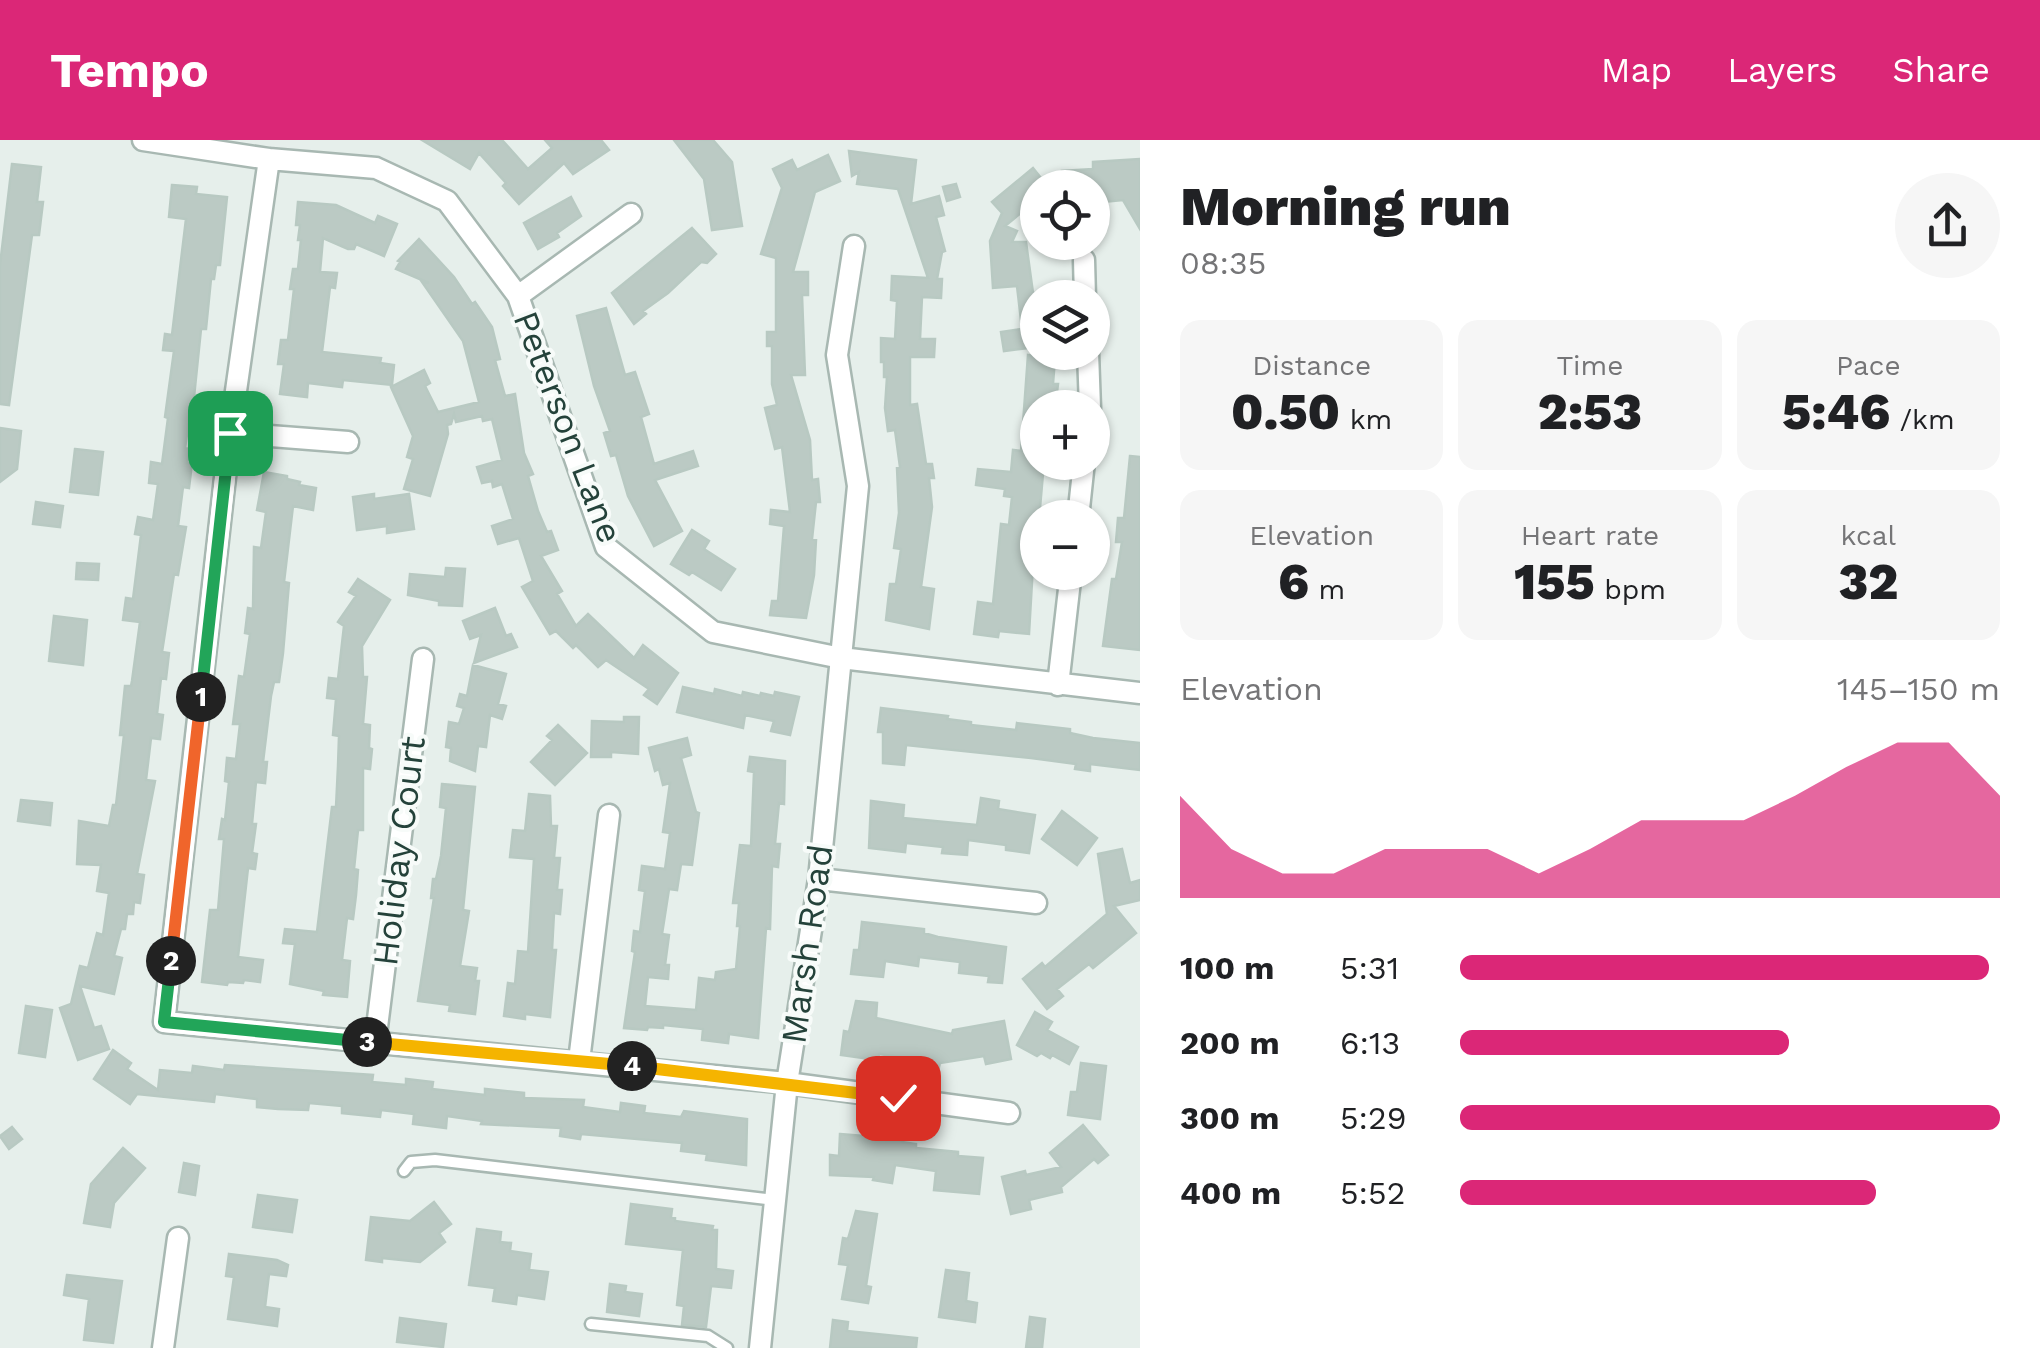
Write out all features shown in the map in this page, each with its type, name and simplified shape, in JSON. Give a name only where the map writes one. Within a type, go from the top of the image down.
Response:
[{"type":"street","name":"Peterson Lane","points":[[143,140],[269,159],[376,168],[447,202],[518,296],[606,548],[713,632],[841,658],[1140,693]]},
{"type":"street","points":[[269,159],[230,433],[164,1022],[786,1083],[1009,1114]]},
{"type":"street","points":[[518,296],[631,214]]},
{"type":"street","name":"Marsh Road","points":[[760,1348],[786,1083],[819,878],[858,486],[837,355],[854,246]]},
{"type":"street","points":[[1084,260],[1085,280]]},
{"type":"street","points":[[230,433],[348,442]]},
{"type":"street","points":[[1058,685],[1069,590]]},
{"type":"street","name":"Holiday Court","points":[[375,1043],[423,659]]},
{"type":"street","points":[[579,1061],[608,815]]},
{"type":"street","points":[[819,878],[1036,903]]},
{"type":"street","points":[[163,1348],[178,1238]]},
{"type":"lane","points":[[404,1171],[411,1162],[435,1160],[775,1200]]},
{"type":"lane","points":[[590,1324],[708,1336],[727,1348]]},
{"type":"building","points":[[422,140],[502,140],[528,169],[552,148],[545,140],[601,140],[609,150],[573,174],[564,163],[519,204],[479,153],[470,169]]},
{"type":"building","points":[[674,140],[713,140],[732,162],[742,226],[712,230],[704,179]]},
{"type":"building","points":[[849,151],[916,160],[911,204],[939,196],[944,215],[936,217],[945,251],[937,279],[942,279],[941,298],[922,297],[920,339],[935,339],[934,357],[910,357],[910,405],[917,404],[926,464],[932,464],[934,478],[929,478],[932,507],[921,587],[934,589],[929,629],[886,620],[890,584],[896,584],[901,549],[894,548],[900,467],[895,430],[888,431],[887,377],[881,362],[881,338],[895,339],[897,301],[891,300],[892,276],[928,278],[898,189],[857,184],[859,172],[852,176]]},
{"type":"building","points":[[828,155],[840,181],[815,192],[793,272],[808,272],[808,295],[802,295],[805,375],[791,375],[810,440],[812,480],[818,479],[820,502],[816,502],[812,539],[816,540],[814,575],[806,618],[770,615],[772,601],[778,601],[784,526],[770,524],[771,510],[790,512],[782,447],[775,449],[765,408],[777,405],[772,384],[772,346],[767,346],[767,332],[776,332],[776,258],[761,254],[782,188],[773,169],[792,160],[797,170]]},
{"type":"building","points":[[1140,159],[1140,229],[1123,200],[1110,201],[1110,170],[1078,170],[1093,169],[1093,162]]},
{"type":"building","points":[[12,164],[41,167],[37,202],[43,202],[39,235],[32,235],[9,405],[0,404],[0,265]]},
{"type":"building","points":[[1020,179],[1020,214],[1005,226],[1017,231],[1012,242],[1020,242],[1020,260],[1028,260],[1031,280],[1020,280],[1020,312],[1017,286],[993,288],[990,241],[1002,213],[992,202]]},
{"type":"building","points":[[956,184],[960,197],[947,201],[943,187]]},
{"type":"building","points":[[172,185],[197,187],[196,194],[227,197],[220,265],[216,265],[211,279],[206,329],[201,329],[194,397],[201,397],[197,422],[189,421],[185,448],[189,449],[187,463],[192,463],[189,488],[183,487],[178,526],[186,527],[162,652],[169,653],[166,679],[161,678],[157,714],[163,715],[160,739],[151,738],[146,780],[155,781],[137,874],[144,875],[140,903],[134,902],[133,914],[127,914],[125,929],[121,929],[114,956],[122,958],[114,994],[80,986],[94,1028],[101,1026],[109,1049],[78,1060],[60,1008],[71,1004],[80,966],[88,968],[97,933],[103,935],[109,893],[97,891],[101,865],[77,864],[79,821],[109,826],[116,805],[125,686],[131,686],[140,622],[123,620],[126,598],[133,599],[141,535],[135,534],[138,517],[153,520],[158,484],[149,483],[151,462],[162,464],[174,351],[163,350],[165,334],[172,335],[186,219],[169,217]]},
{"type":"building","points":[[571,197],[581,216],[557,233],[559,237],[538,249],[524,223]]},
{"type":"building","points":[[298,202],[336,205],[375,223],[378,216],[397,224],[384,256],[356,244],[354,249],[348,249],[323,238],[320,272],[337,273],[335,288],[330,287],[322,352],[381,358],[380,363],[394,365],[392,385],[343,380],[342,387],[308,383],[307,397],[280,394],[284,364],[278,364],[281,340],[288,340],[294,289],[290,289],[293,269],[298,269],[301,240],[300,225],[296,225]]},
{"type":"building","points":[[692,228],[716,254],[643,311],[646,314],[634,324],[612,293]]},
{"type":"building","points":[[419,239],[492,327],[500,359],[495,360],[505,396],[515,394],[524,453],[533,474],[528,476],[538,511],[558,550],[541,556],[562,591],[557,594],[576,626],[588,614],[634,658],[643,645],[678,673],[657,704],[644,695],[649,689],[606,660],[598,667],[556,631],[550,634],[522,587],[533,581],[519,538],[498,544],[492,526],[513,519],[502,484],[493,487],[492,481],[482,483],[477,467],[502,460],[492,419],[483,421],[482,416],[456,422],[454,414],[447,425],[448,434],[430,496],[404,489],[413,459],[407,457],[413,436],[391,387],[424,370],[430,383],[425,386],[438,412],[479,402],[463,341],[422,282],[429,283],[396,269],[398,261]]},
{"type":"building","points":[[606,308],[625,375],[635,372],[649,414],[641,417],[654,464],[693,451],[698,466],[655,480],[682,531],[654,546],[628,496],[616,455],[611,456],[604,433],[610,431],[577,316]]},
{"type":"building","points":[[1020,329],[1020,349],[1004,351],[1001,332]]},
{"type":"building","points":[[1027,370],[1054,370],[1053,384],[1058,384],[1057,390],[1025,390]]},
{"type":"building","points":[[0,428],[21,431],[17,469],[0,482]]},
{"type":"building","points":[[75,449],[103,452],[98,495],[70,492]]},
{"type":"building","points":[[1013,450],[1020,451],[1020,480],[1042,480],[1041,500],[1020,500],[1020,590],[1032,590],[1029,634],[974,634],[978,602],[993,604],[1001,524],[1009,525],[1012,497],[1004,496],[1005,489],[976,485],[978,469],[1011,472]]},
{"type":"building","points":[[1130,456],[1140,457],[1140,650],[1103,646],[1112,579],[1116,579],[1122,542],[1116,542],[1118,518],[1124,518]]},
{"type":"building","points":[[264,472],[316,488],[313,510],[293,506],[284,582],[289,583],[283,653],[279,682],[274,682],[271,696],[263,762],[267,762],[265,783],[256,782],[252,853],[257,854],[255,869],[248,868],[238,957],[263,960],[260,982],[244,980],[227,985],[202,982],[210,910],[218,910],[224,839],[219,839],[229,782],[225,781],[227,758],[236,759],[240,724],[233,724],[239,676],[244,677],[250,634],[245,633],[248,608],[253,609],[254,547],[261,548],[266,512],[257,510]]},
{"type":"building","points":[[374,494],[374,499],[409,494],[414,529],[387,533],[387,526],[357,530],[353,497]]},
{"type":"building","points":[[36,502],[63,506],[60,527],[33,524]]},
{"type":"building","points":[[692,530],[709,541],[704,549],[735,569],[721,590],[671,564]]},
{"type":"building","points":[[77,563],[99,564],[98,580],[76,579]]},
{"type":"building","points":[[446,568],[465,569],[462,606],[439,605],[439,601],[408,595],[410,574],[445,577]]},
{"type":"building","points":[[358,579],[390,600],[362,646],[363,677],[367,677],[363,724],[370,725],[372,749],[370,769],[363,768],[363,830],[358,830],[354,869],[358,870],[356,895],[353,919],[347,918],[342,960],[350,961],[347,997],[323,995],[324,991],[290,984],[295,944],[283,943],[285,929],[317,932],[332,807],[336,807],[338,766],[339,736],[333,735],[336,699],[327,698],[329,678],[338,679],[344,626],[338,622],[356,596],[349,592]]},
{"type":"building","points":[[495,608],[506,636],[511,634],[517,647],[474,663],[481,635],[470,639],[463,621]]},
{"type":"building","points":[[54,616],[87,620],[83,665],[49,661]]},
{"type":"building","points":[[473,665],[506,674],[498,704],[506,706],[502,719],[490,715],[486,747],[478,746],[475,771],[450,761],[451,748],[446,747],[449,722],[459,724],[464,708],[457,706],[460,694],[467,696]]},
{"type":"building","points":[[683,687],[714,694],[715,689],[742,696],[743,692],[774,696],[775,692],[799,697],[790,735],[771,731],[774,721],[745,715],[743,728],[677,712]]},
{"type":"building","points":[[881,708],[948,716],[947,719],[971,725],[1016,730],[1017,723],[1140,743],[1140,770],[1090,764],[1090,771],[1075,769],[1076,764],[906,745],[904,765],[883,763],[883,732],[878,732]]},
{"type":"building","points":[[624,717],[639,717],[638,754],[611,752],[611,757],[591,757],[592,721],[624,722]]},
{"type":"building","points":[[558,725],[587,753],[555,785],[531,762],[552,740],[547,736]]},
{"type":"building","points":[[687,738],[691,755],[681,758],[699,813],[692,865],[681,864],[677,890],[669,889],[662,934],[669,935],[665,965],[669,965],[668,979],[648,977],[645,1006],[696,1010],[699,978],[715,980],[716,972],[736,969],[739,903],[733,903],[740,845],[751,846],[754,772],[748,771],[750,757],[785,761],[784,804],[779,803],[775,844],[780,844],[778,867],[772,866],[770,929],[766,928],[758,1038],[729,1034],[728,1043],[702,1040],[703,1029],[663,1025],[647,1030],[624,1028],[635,952],[634,931],[640,932],[645,891],[639,890],[642,866],[665,869],[670,833],[663,832],[670,783],[663,785],[649,748]]},
{"type":"building","points":[[442,784],[475,787],[463,910],[469,911],[460,966],[477,968],[475,1014],[449,1011],[450,1005],[418,1001],[434,898],[433,879],[441,856],[446,808],[440,807]]},
{"type":"building","points":[[529,794],[550,796],[551,826],[557,826],[554,858],[560,858],[557,890],[562,890],[560,914],[554,913],[552,950],[556,950],[550,1017],[525,1014],[525,1019],[504,1016],[508,983],[515,984],[518,951],[528,952],[534,859],[510,857],[513,830],[525,831]]},
{"type":"building","points":[[981,798],[999,801],[998,809],[1035,815],[1029,853],[1006,850],[1006,845],[968,840],[967,855],[942,853],[943,847],[906,843],[905,852],[869,848],[871,801],[904,805],[903,818],[977,825]]},
{"type":"building","points":[[21,800],[52,803],[50,825],[18,821]]},
{"type":"building","points":[[1062,811],[1097,838],[1077,865],[1042,839]]},
{"type":"building","points":[[1122,849],[1130,883],[1140,880],[1140,900],[1114,906],[1136,933],[1093,968],[1089,964],[1057,989],[1063,996],[1047,1009],[1023,979],[1042,963],[1045,967],[1107,914],[1098,854]]},
{"type":"building","points":[[862,922],[924,929],[924,933],[938,937],[1006,947],[1002,983],[988,982],[989,976],[959,973],[960,962],[919,957],[918,966],[885,961],[883,977],[851,974]]},
{"type":"building","points":[[856,1001],[877,1003],[876,1018],[952,1034],[953,1030],[1004,1021],[1011,1059],[986,1064],[984,1056],[940,1063],[939,1067],[879,1054],[878,1060],[841,1055],[844,1031],[849,1032]]},
{"type":"building","points":[[26,1006],[52,1010],[45,1057],[19,1053]]},
{"type":"building","points":[[1035,1012],[1052,1022],[1047,1030],[1078,1047],[1069,1064],[1052,1055],[1037,1056],[1017,1045]]},
{"type":"building","points":[[113,1050],[131,1063],[127,1069],[158,1090],[160,1070],[192,1073],[193,1066],[224,1070],[225,1065],[373,1075],[372,1082],[406,1085],[406,1079],[433,1082],[432,1089],[485,1095],[485,1089],[524,1093],[524,1098],[584,1100],[583,1107],[620,1112],[621,1103],[645,1106],[644,1113],[681,1117],[684,1111],[747,1119],[746,1165],[706,1160],[707,1154],[681,1151],[682,1143],[581,1134],[580,1139],[560,1136],[561,1128],[481,1124],[482,1121],[447,1116],[446,1128],[413,1124],[414,1114],[381,1110],[380,1117],[342,1113],[342,1106],[309,1103],[308,1110],[257,1107],[257,1099],[215,1094],[214,1102],[137,1094],[130,1104],[94,1079]]},
{"type":"building","points":[[1081,1063],[1106,1066],[1100,1119],[1068,1115],[1071,1092],[1077,1092]]},
{"type":"building","points":[[1083,1125],[1108,1155],[1098,1163],[1094,1159],[1061,1187],[1062,1192],[1029,1200],[1031,1209],[1011,1214],[1002,1177],[1061,1167],[1050,1153]]},
{"type":"building","points":[[12,1127],[22,1139],[9,1149],[0,1136]]},
{"type":"building","points":[[840,1134],[903,1139],[902,1142],[916,1144],[916,1148],[983,1158],[979,1194],[934,1190],[936,1171],[895,1165],[892,1183],[873,1180],[874,1177],[830,1175],[830,1155],[839,1156]]},
{"type":"building","points":[[123,1148],[145,1168],[114,1203],[110,1227],[84,1223],[91,1184]]},
{"type":"building","points":[[184,1163],[199,1166],[195,1195],[179,1192]]},
{"type":"building","points":[[258,1195],[297,1200],[292,1232],[253,1227]]},
{"type":"building","points":[[434,1202],[451,1224],[439,1233],[445,1242],[420,1262],[366,1260],[371,1217],[410,1221]]},
{"type":"building","points":[[631,1204],[672,1209],[675,1221],[713,1226],[712,1230],[717,1230],[716,1269],[733,1271],[731,1288],[711,1286],[706,1327],[682,1325],[684,1306],[677,1305],[683,1250],[626,1244]]},
{"type":"building","points":[[856,1211],[877,1214],[866,1286],[871,1287],[868,1303],[842,1299],[848,1265],[839,1264],[843,1238],[848,1239]]},
{"type":"building","points":[[477,1229],[501,1232],[500,1242],[511,1243],[510,1251],[531,1254],[529,1270],[548,1272],[544,1299],[517,1295],[516,1304],[493,1301],[495,1288],[469,1285]]},
{"type":"building","points":[[229,1254],[288,1265],[286,1276],[269,1274],[265,1307],[279,1309],[277,1326],[228,1319],[234,1277],[226,1276]]},
{"type":"building","points":[[946,1270],[969,1273],[966,1301],[977,1303],[975,1322],[939,1317]]},
{"type":"building","points":[[67,1275],[122,1281],[113,1343],[84,1340],[89,1299],[64,1295]]},
{"type":"building","points":[[610,1284],[626,1286],[625,1292],[642,1294],[639,1316],[607,1312]]},
{"type":"building","points":[[1030,1317],[1045,1319],[1042,1348],[1026,1348]]},
{"type":"building","points":[[400,1318],[446,1324],[443,1347],[397,1342]]},
{"type":"building","points":[[833,1320],[848,1322],[847,1331],[917,1338],[916,1348],[830,1348]]},
{"type":"route","points":[[230,433],[164,1022],[579,1061],[898,1098]]}]
